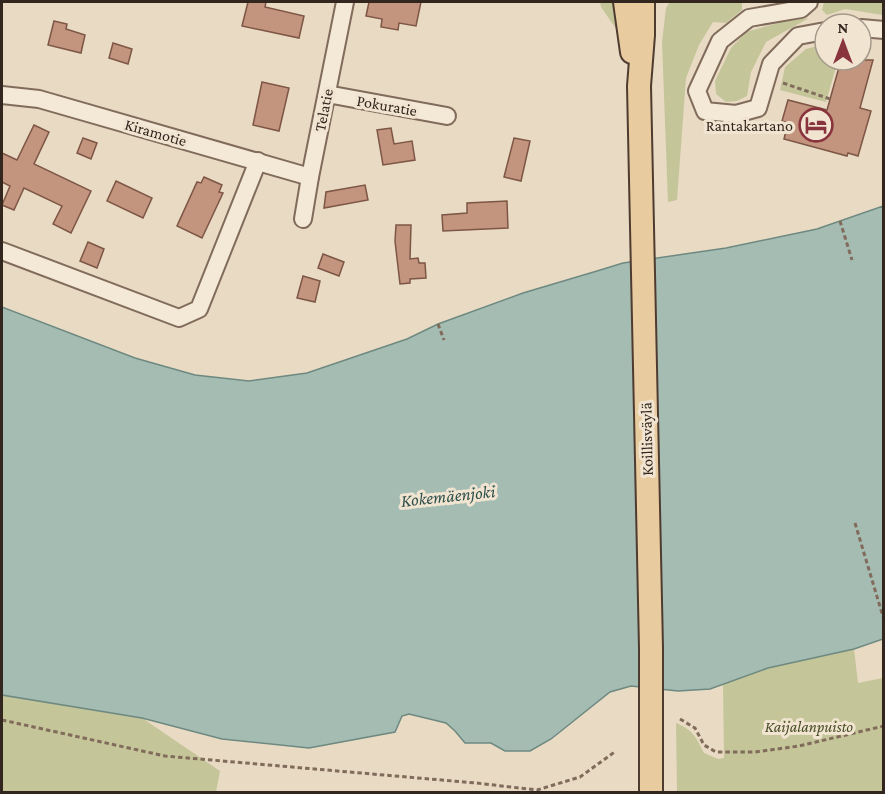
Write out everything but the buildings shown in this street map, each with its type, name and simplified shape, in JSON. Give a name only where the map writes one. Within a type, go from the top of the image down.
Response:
[{"type":"main road","name":"Koillisväylä","points":[[625,2],[629,37],[639,86]]},
{"type":"main road","name":"Koillisväylä","points":[[643,2],[639,86],[651,648],[651,792]]},
{"type":"street","name":"Telatie","points":[[303,219],[345,2]]},
{"type":"street","points":[[809,2],[801,9],[750,18],[720,41],[698,91],[705,111],[736,114],[758,108],[771,64],[798,36],[813,33]]},
{"type":"street","name":"Pokuratie","points":[[327,94],[447,116]]},
{"type":"street","name":"Kiramotie","points":[[2,95],[39,99],[310,177]]},
{"type":"street","points":[[2,251],[179,318],[200,309],[258,161]]},
{"type":"path","points":[[767,78],[831,99]]},
{"type":"path","points":[[840,221],[852,260]]},
{"type":"path","points":[[438,324],[444,340]]},
{"type":"path","points":[[855,523],[884,620]]},
{"type":"path","points":[[2,720],[165,756],[537,790],[580,777],[616,751]]},
{"type":"path","points":[[680,720],[695,728],[704,745],[716,752],[755,752],[799,746],[884,726]]},
{"type":"green space","points":[[600,2],[614,2],[619,33],[601,7]]},
{"type":"green space","points":[[670,2],[742,2],[742,10],[726,23],[713,22],[699,45],[686,78],[677,200],[668,202],[662,42],[666,8]]},
{"type":"green space","points":[[824,2],[883,2],[883,15],[845,9],[836,12],[822,10]]},
{"type":"green space","points":[[809,18],[766,42],[751,72],[747,96],[737,101],[726,102],[716,94],[715,81],[731,48],[746,32],[786,21]]},
{"type":"green space","points":[[813,47],[813,72],[835,72],[826,102],[780,90],[785,67],[806,49]]},
{"type":"green space","name":"Kaijalanpuisto","points":[[854,649],[858,683],[883,678],[883,792],[677,792],[676,723],[693,735],[704,753],[718,759],[724,758],[723,684],[768,668]]},
{"type":"green space","points":[[2,694],[142,718],[220,771],[216,792],[2,792]]},
{"type":"water","name":"Kokemäenjoki","points":[[883,206],[883,639],[854,649],[768,668],[710,689],[678,691],[631,686],[610,692],[551,739],[530,751],[505,751],[491,743],[465,743],[446,723],[409,714],[402,716],[395,732],[309,748],[222,739],[142,718],[2,695],[2,307],[135,358],[195,375],[249,381],[307,373],[407,339],[438,324],[523,293],[623,263],[726,248],[817,229]]},
{"type":"place","name":"Rantakartano","points":[[816,125]]}]
